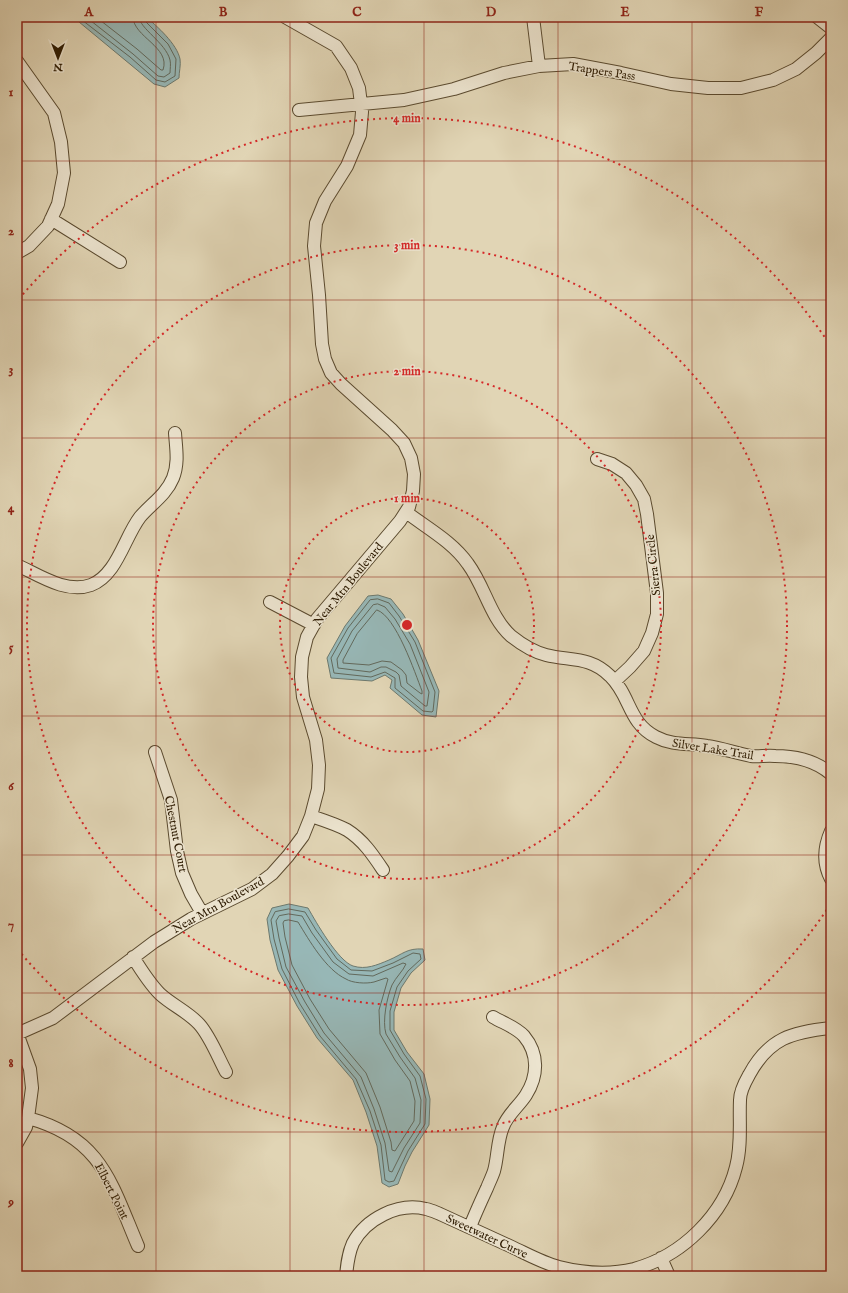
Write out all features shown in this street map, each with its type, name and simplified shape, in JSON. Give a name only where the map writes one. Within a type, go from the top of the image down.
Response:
[{"type":"street","name":"Near Mtn Boulevard","points":[[17,1033],[53,1018],[154,942],[202,913],[252,889],[272,874],[303,836],[311,816],[318,789],[319,765],[316,740],[303,697],[301,677],[302,657],[307,637],[329,604],[400,521],[409,507],[413,491],[414,474],[411,458],[404,443],[331,373],[324,359],[322,344],[320,304],[314,246],[316,223],[325,201],[347,166],[360,135],[362,104],[360,88],[351,68],[336,46],[285,17]]},
{"type":"street","points":[[533,17],[539,66]]},
{"type":"street","points":[[817,17],[831,28]]},
{"type":"street","name":"Trappers Pass","points":[[299,110],[404,100],[454,89],[504,73],[539,66],[573,64],[671,84],[708,88],[741,88],[773,80],[796,69],[816,53],[831,38]]},
{"type":"street","points":[[17,61],[54,113],[61,142],[64,174],[58,204],[48,226],[29,246],[17,253]]},
{"type":"street","points":[[51,219],[120,262]]},
{"type":"street","points":[[17,565],[66,587],[92,585],[103,578],[113,568],[128,536],[140,517],[166,491],[173,479],[177,466],[175,433]]},
{"type":"street","name":"Sierra Circle","points":[[597,459],[612,464],[626,473],[636,485],[644,499],[657,593],[657,614],[652,633],[644,651],[615,681]]},
{"type":"street","name":"Silver Lake Trail","points":[[406,512],[452,546],[468,563],[498,622],[512,636],[527,647],[545,655],[581,659],[596,665],[615,681],[620,687],[633,716],[643,728],[656,737],[670,743],[706,745],[752,756],[793,756],[813,762],[831,774]]},
{"type":"street","points":[[270,602],[314,625]]},
{"type":"street","name":"Chestnut Court","points":[[154,752],[171,800],[177,851],[182,873],[191,894],[202,913]]},
{"type":"street","points":[[311,816],[348,831],[360,840],[383,870]]},
{"type":"street","points":[[831,831],[828,837],[825,852],[827,870],[831,879]]},
{"type":"street","points":[[133,957],[148,980],[160,994],[200,1024],[226,1072]]},
{"type":"street","points":[[470,1227],[494,1173],[498,1140],[503,1125],[532,1085],[536,1072],[535,1059],[531,1046],[523,1036],[513,1028],[493,1018]]},
{"type":"street","name":"Sweetwater Curve","points":[[346,1276],[348,1259],[353,1243],[363,1229],[376,1218],[391,1211],[408,1208],[425,1208],[558,1267],[582,1272],[607,1273],[633,1269],[661,1258],[679,1248],[698,1232],[715,1212],[728,1190],[736,1167],[740,1142],[740,1098],[754,1064],[766,1050],[781,1040],[797,1033],[831,1028]]},
{"type":"street","points":[[17,1033],[30,1069],[32,1088],[26,1127],[17,1143]]},
{"type":"street","name":"Elbert Point","points":[[28,1118],[46,1123],[63,1131],[79,1142],[93,1155],[108,1176],[138,1246]]},
{"type":"street","points":[[661,1258],[669,1276]]},
{"type":"water","points":[[73,17],[146,17],[161,30],[175,47],[180,59],[179,78],[165,87],[154,84]]},
{"type":"water","points":[[378,595],[391,599],[403,614],[418,640],[439,691],[436,717],[422,715],[390,688],[392,680],[385,675],[372,681],[331,678],[327,658],[345,626],[368,596]]},
{"type":"water","points":[[289,904],[308,908],[334,949],[347,963],[353,966],[362,967],[380,964],[409,950],[423,949],[425,960],[411,973],[401,988],[394,1012],[394,1030],[407,1052],[424,1074],[430,1099],[429,1125],[412,1152],[398,1184],[389,1187],[382,1183],[377,1146],[366,1112],[353,1080],[317,1038],[297,1006],[278,970],[270,940],[267,919],[272,908]]}]
